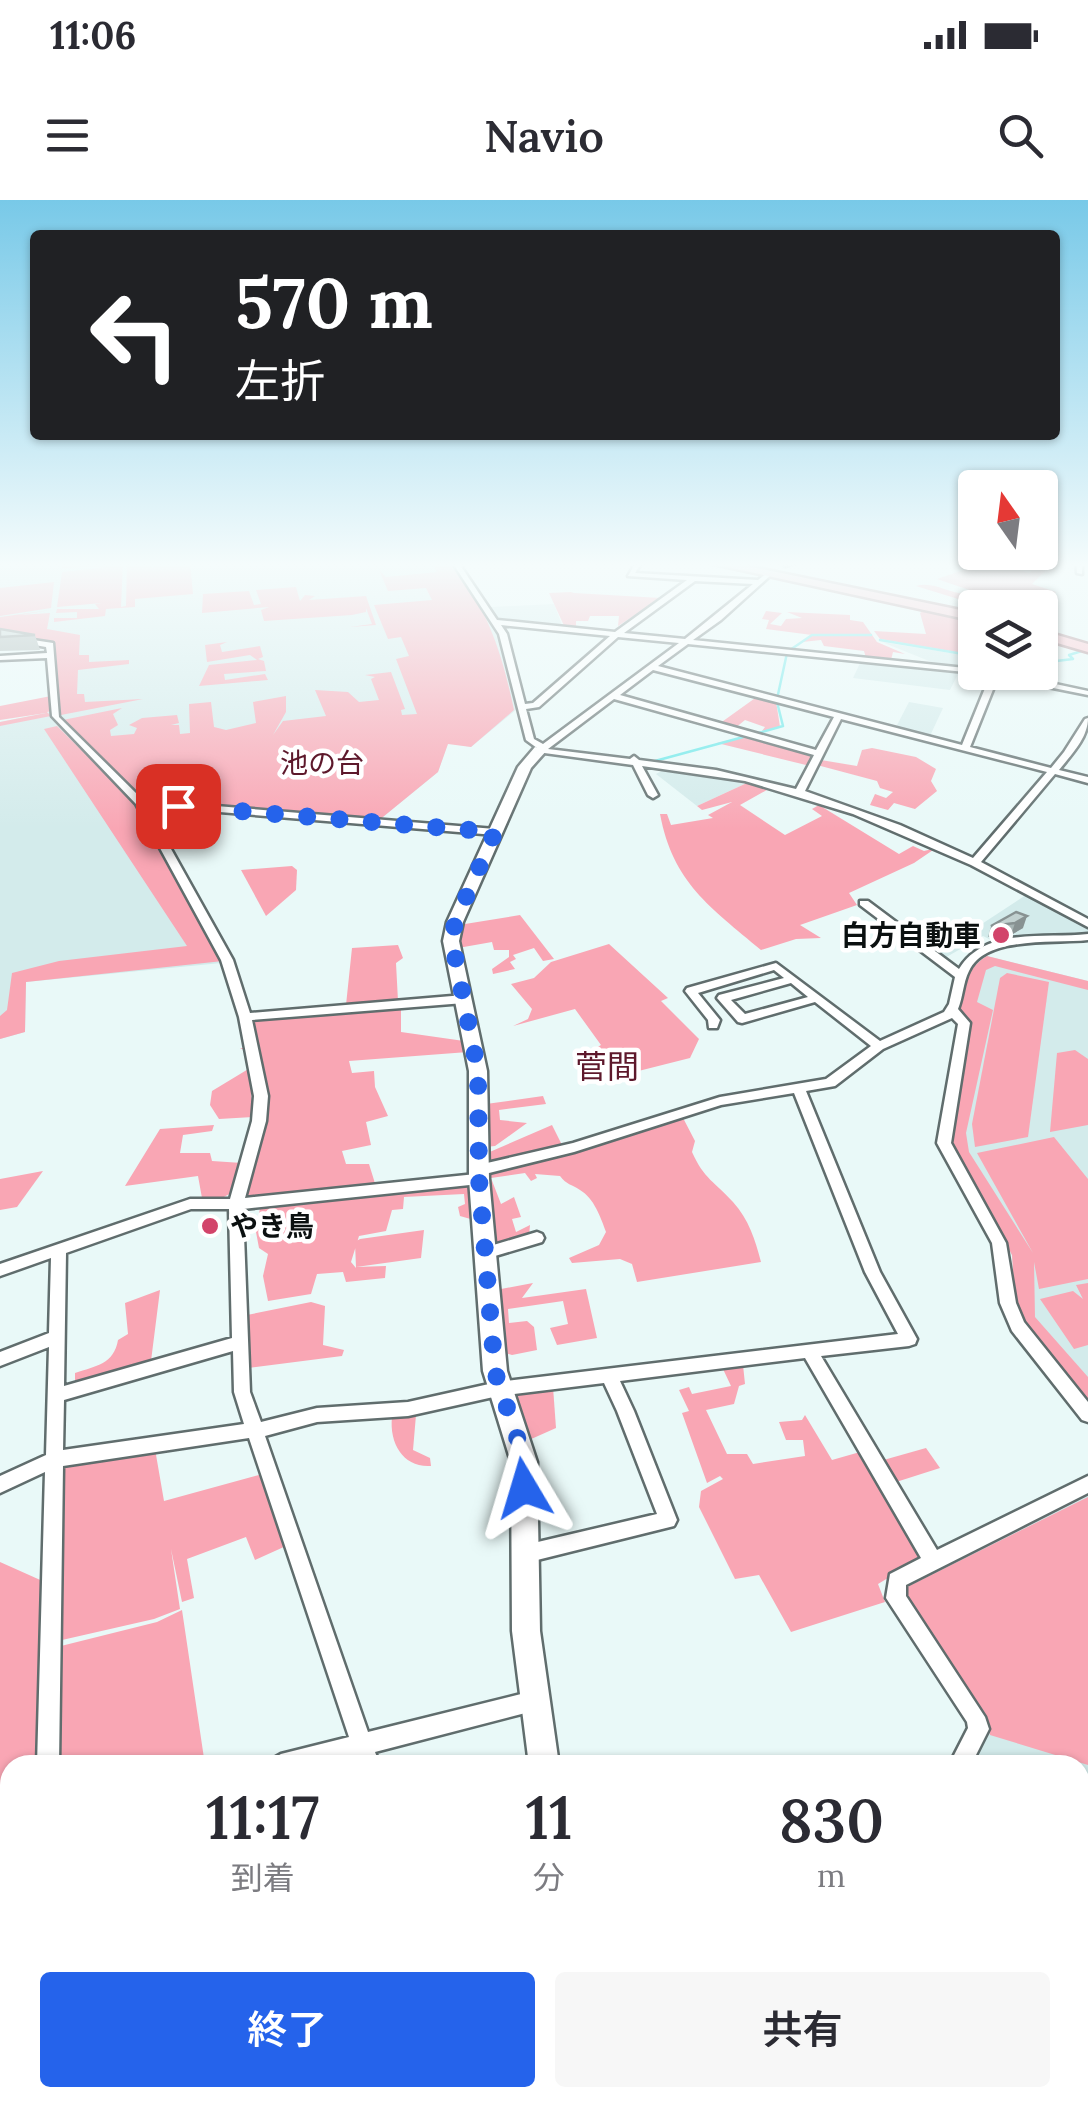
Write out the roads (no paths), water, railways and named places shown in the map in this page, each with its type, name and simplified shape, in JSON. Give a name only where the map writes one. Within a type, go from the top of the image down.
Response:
[{"type":"street","points":[[50,651],[58,718],[140,803],[228,962],[246,1017],[261,1096],[259,1121],[236,1204],[242,1392],[366,1755]]},
{"type":"street","points":[[505,651],[530,740],[541,749],[634,759],[799,793],[890,824],[975,862],[1088,924]]},
{"type":"street","points":[[522,707],[536,705],[596,651]]},
{"type":"street","points":[[542,1755],[533,1701],[524,1462],[498,1389],[479,1174],[478,1071],[452,933],[525,766],[541,749],[673,651]]},
{"type":"street","points":[[774,651],[958,669]]},
{"type":"street","points":[[0,658],[51,654]]},
{"type":"street","points":[[651,667],[1088,780]]},
{"type":"street","points":[[1058,687],[1088,693]]},
{"type":"street","points":[[965,748],[989,690]]},
{"type":"street","points":[[614,696],[819,754]]},
{"type":"street","points":[[799,793],[838,716]]},
{"type":"street","points":[[975,862],[1082,740],[1088,721]]},
{"type":"street","points":[[634,759],[653,795]]},
{"type":"street","points":[[140,803],[495,832]]},
{"type":"street","points":[[864,903],[962,976]]},
{"type":"street","points":[[953,1011],[969,962],[1000,946],[1088,938]]},
{"type":"street","points":[[712,1025],[714,1020],[692,991],[776,966],[878,1046]]},
{"type":"street","points":[[792,979],[724,998],[742,1019],[817,998]]},
{"type":"street","points":[[246,1017],[464,999]]},
{"type":"street","points":[[0,1270],[190,1204],[236,1204],[479,1174],[720,1101],[834,1081],[878,1046],[953,1011]]},
{"type":"street","points":[[953,1011],[964,1023],[944,1143],[999,1243],[1008,1303],[1018,1326],[1088,1414]]},
{"type":"street","points":[[0,1485],[56,1459],[254,1430],[316,1415],[408,1409],[498,1389],[909,1339],[873,1272],[799,1089]]},
{"type":"street","points":[[485,1253],[537,1238]]},
{"type":"street","points":[[48,1755],[60,1249]]},
{"type":"street","points":[[0,1360],[58,1336]]},
{"type":"street","points":[[57,1395],[240,1342]]},
{"type":"street","points":[[809,1351],[932,1562]]},
{"type":"street","points":[[525,1554],[668,1520],[640,1456],[626,1407],[609,1376]]},
{"type":"street","points":[[965,1755],[978,1728],[975,1716],[894,1592],[897,1580],[1088,1484]]},
{"type":"street","points":[[320,1755],[533,1701]]},
{"type":"waterway","points":[[945,651],[958,653]]},
{"type":"waterway","points":[[1058,661],[1073,659],[1069,655],[1082,651]]},
{"type":"waterway","points":[[777,699],[787,653]]},
{"type":"waterway","points":[[755,734],[783,726],[777,702]]},
{"type":"waterway","points":[[655,761],[747,736]]},
{"type":"place","name":"白方自動車","points":[[1001,935]]},
{"type":"place","name":"やき鳥","points":[[210,1226]]},
{"type":"district","name":"池の台","points":[[322,763]]},
{"type":"district","name":"菅間","points":[[607,1067]]}]
